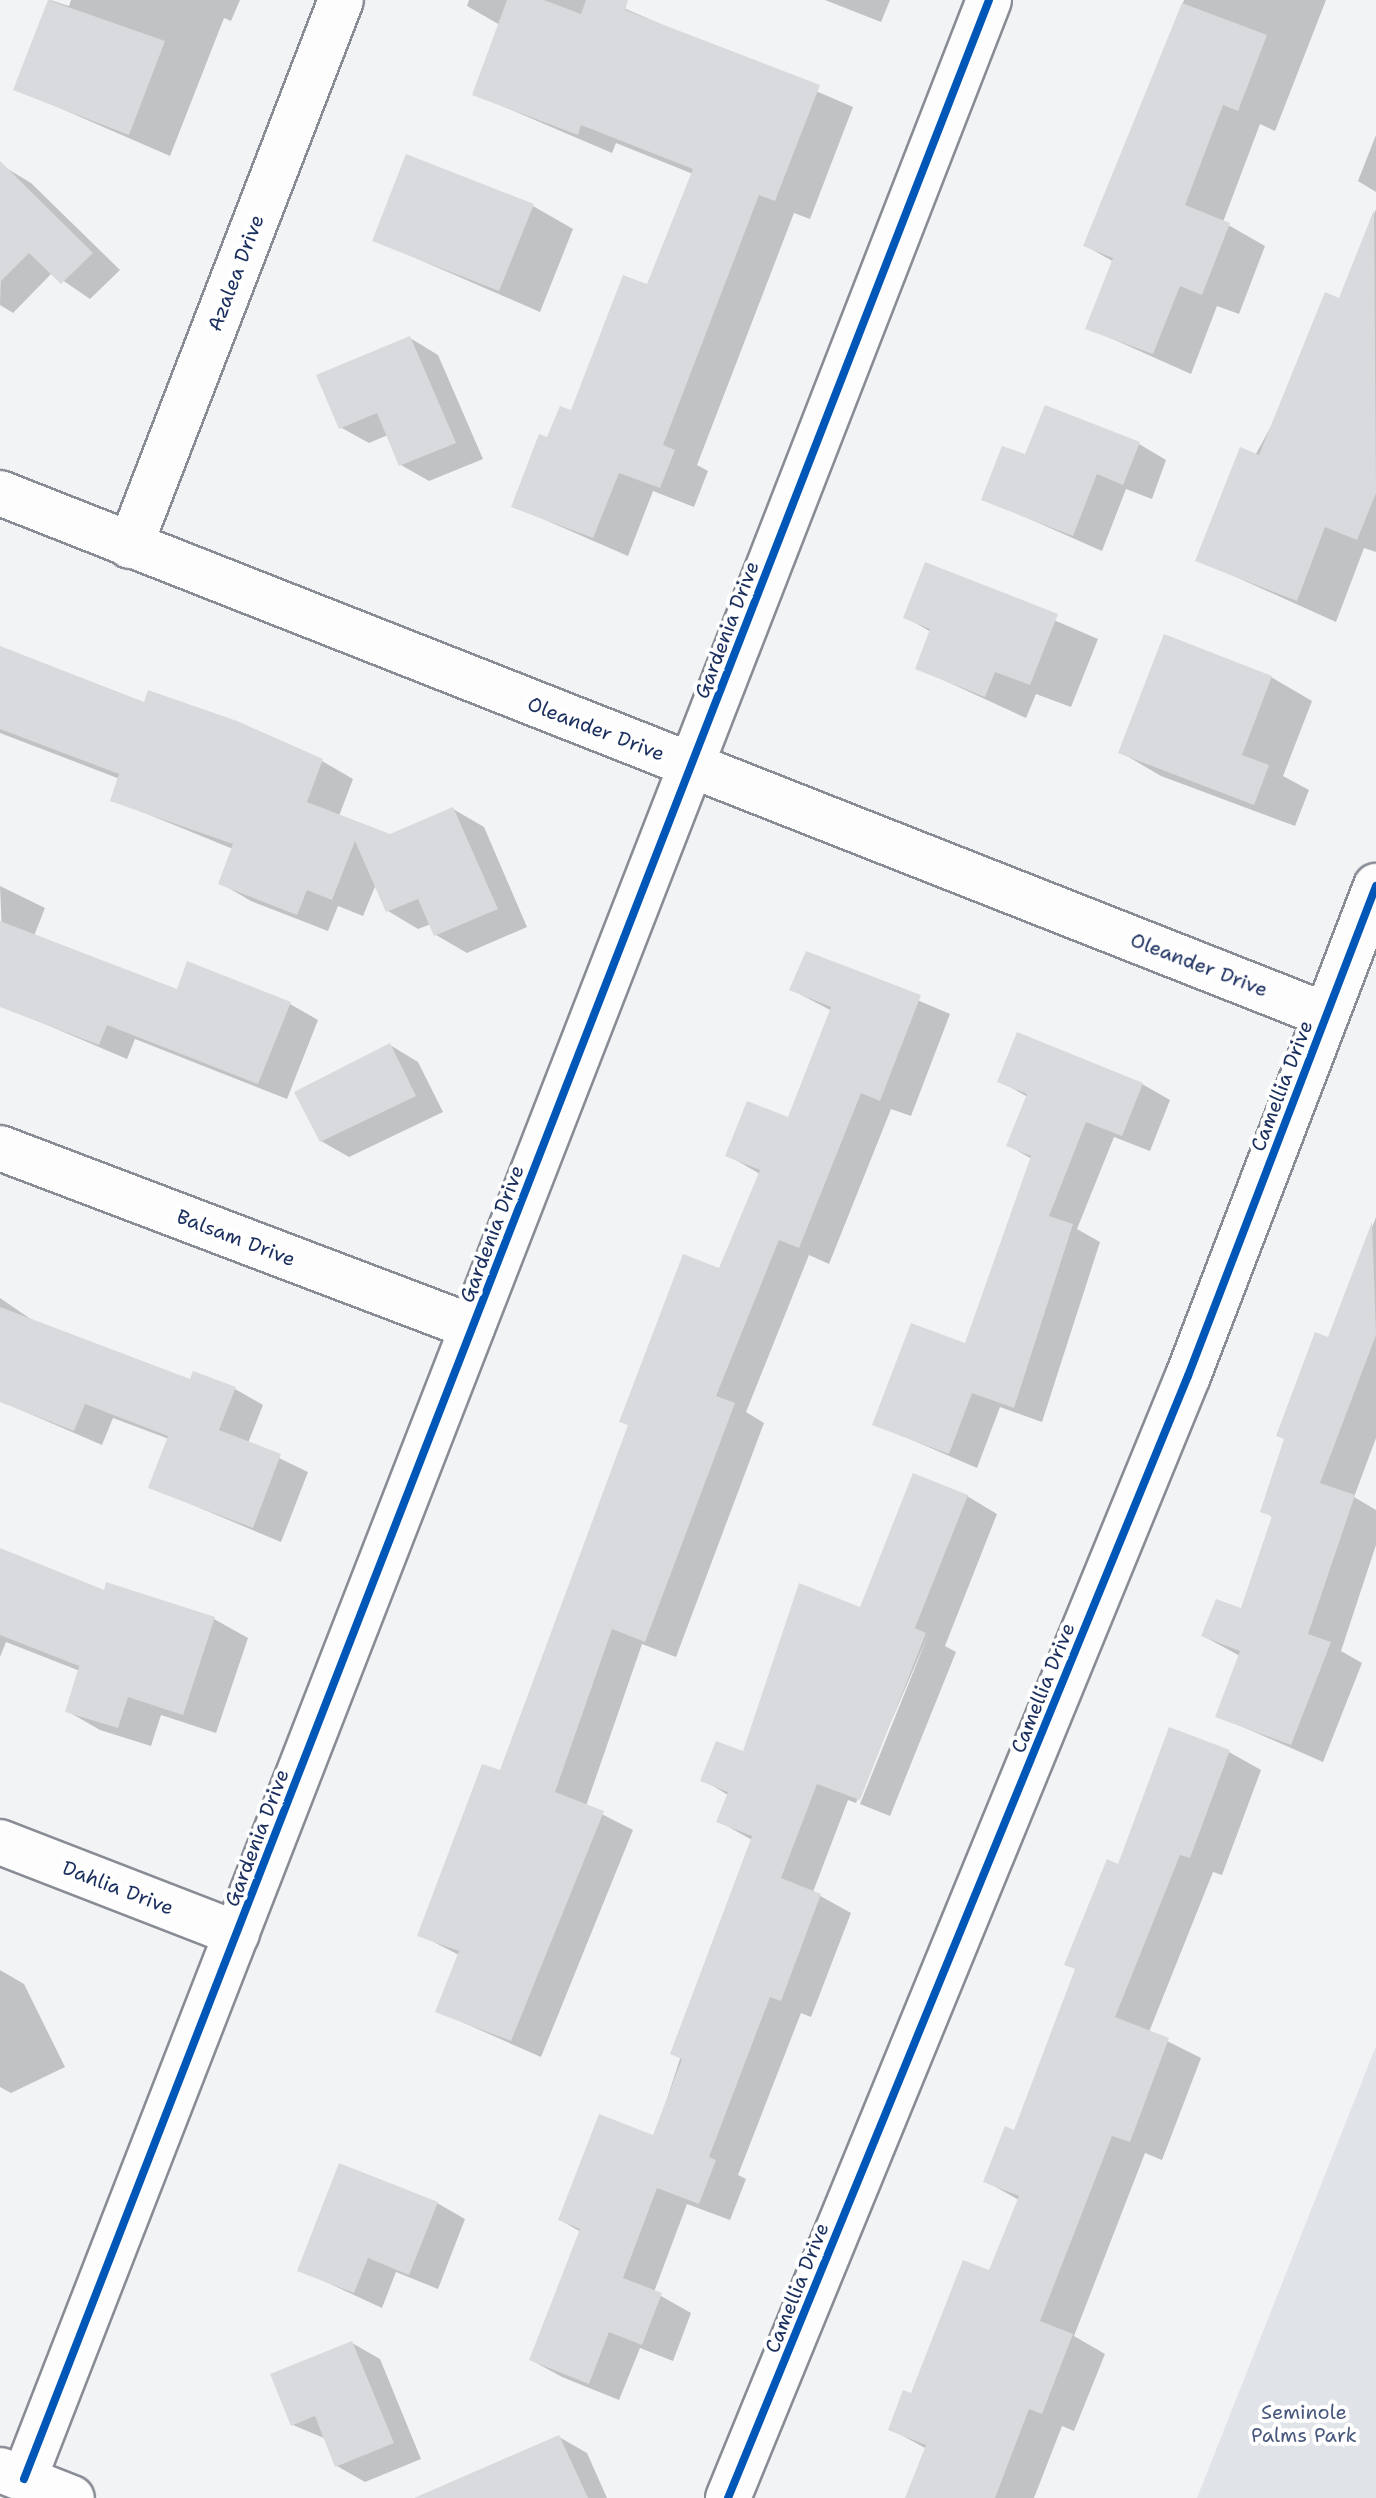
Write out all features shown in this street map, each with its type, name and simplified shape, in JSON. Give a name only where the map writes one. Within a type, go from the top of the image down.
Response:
[{"type":"street","name":"Azalea Drive","points":[[130,546],[341,0]]},
{"type":"street","name":"Gardenia Drive","points":[[12,2475],[237,1934],[989,0]]},
{"type":"street","name":"Oleander Drive","points":[[0,493],[1326,1015]]},
{"type":"street","name":"Camellia Drive","points":[[728,2498],[1188,1376],[1376,886]]},
{"type":"street","name":"Balsam Drive","points":[[0,1148],[472,1327]]},
{"type":"street","name":"Dahlia Drive","points":[[0,1842],[237,1934]]},
{"type":"street","points":[[12,2475],[72,2498]]},
{"type":"green space","name":"Seminole Palms Park","points":[[1376,2046],[1376,2498],[1197,2498]]},
{"type":"building","points":[[48,0],[165,41],[129,135],[13,90]]},
{"type":"building","points":[[507,0],[544,0],[581,14],[586,0],[628,0],[625,10],[820,85],[775,201],[759,195],[663,445],[675,450],[660,488],[619,473],[593,538],[511,507],[539,434],[547,437],[560,406],[571,410],[623,275],[647,284],[693,169],[581,125],[578,135],[472,95]]},
{"type":"building","points":[[1182,3],[1267,35],[1238,111],[1223,105],[1185,205],[1230,223],[1202,295],[1180,286],[1153,354],[1085,329],[1113,258],[1083,246]]},
{"type":"building","points":[[406,154],[534,204],[499,291],[372,241]]},
{"type":"building","points":[[0,161],[93,253],[61,284],[29,253],[0,282]]},
{"type":"building","points":[[1374,210],[1376,493],[1357,540],[1325,527],[1297,601],[1195,561],[1240,447],[1259,455],[1325,292],[1339,298]]},
{"type":"building","points":[[410,336],[456,443],[399,466],[377,413],[339,429],[316,375]]},
{"type":"building","points":[[1045,405],[1140,442],[1123,485],[1097,474],[1073,536],[981,500],[1002,446],[1025,454]]},
{"type":"building","points":[[925,562],[1058,614],[1030,685],[995,672],[985,697],[915,669],[930,629],[903,618]]},
{"type":"building","points":[[1164,634],[1272,676],[1242,755],[1269,765],[1254,805],[1118,753]]},
{"type":"building","points":[[0,646],[144,702],[148,690],[237,721],[323,759],[307,802],[390,834],[453,807],[498,909],[434,936],[418,899],[386,912],[355,841],[332,900],[307,890],[297,915],[218,884],[233,844],[110,801],[119,774],[0,729]]},
{"type":"building","points":[[0,921],[177,989],[187,961],[291,1002],[258,1084],[107,1025],[99,1045],[0,1007]]},
{"type":"building","points":[[806,951],[921,995],[880,1101],[861,1093],[799,1248],[779,1240],[716,1396],[735,1403],[645,1642],[612,1629],[555,1792],[604,1811],[511,2041],[435,2012],[459,1951],[417,1936],[482,1764],[500,1770],[628,1425],[619,1422],[683,1254],[719,1268],[760,1170],[725,1156],[747,1101],[788,1117],[831,1007],[789,990]]},
{"type":"building","points":[[1017,1032],[1143,1083],[1122,1136],[1086,1122],[1049,1216],[1073,1224],[1014,1408],[972,1393],[949,1454],[872,1425],[911,1323],[965,1343],[1031,1156],[1006,1146],[1027,1094],[997,1082]]},
{"type":"building","points":[[390,1043],[416,1096],[320,1142],[294,1092]]},
{"type":"building","points":[[1372,1222],[1376,1335],[1320,1483],[1355,1495],[1308,1634],[1331,1642],[1291,1745],[1215,1717],[1240,1651],[1201,1636],[1216,1599],[1241,1608],[1272,1516],[1260,1512],[1284,1439],[1276,1436],[1315,1332],[1328,1337]]},
{"type":"building","points":[[0,1307],[190,1379],[193,1371],[236,1387],[219,1430],[281,1454],[253,1528],[148,1488],[168,1436],[85,1404],[74,1431],[0,1402]]},
{"type":"building","points":[[913,1473],[968,1495],[915,1628],[926,1633],[860,1800],[817,1784],[781,1878],[821,1894],[781,2001],[770,1997],[709,2157],[716,2160],[699,2204],[657,2188],[623,2278],[662,2293],[642,2345],[609,2332],[589,2384],[529,2360],[580,2229],[558,2220],[599,2114],[653,2135],[682,2059],[670,2054],[752,1836],[716,1822],[728,1792],[700,1781],[716,1741],[743,1751],[799,1583],[860,1607]]},
{"type":"building","points":[[0,1548],[104,1590],[106,1582],[215,1617],[183,1715],[128,1697],[118,1728],[65,1712],[79,1666],[0,1635]]},
{"type":"building","points":[[1169,1727],[1230,1750],[1190,1858],[1180,1855],[1115,2017],[1169,2038],[1130,2142],[1112,2136],[1040,2321],[1073,2334],[1042,2414],[1029,2409],[995,2498],[905,2498],[926,2445],[888,2430],[903,2390],[911,2393],[963,2260],[989,2270],[1019,2196],[983,2182],[1005,2126],[1014,2130],[1075,1969],[1064,1965],[1107,1859],[1118,1864]]},
{"type":"building","points":[[339,2163],[438,2202],[409,2275],[368,2258],[354,2293],[297,2271]]},
{"type":"building","points":[[352,2341],[394,2443],[335,2467],[315,2416],[291,2426],[270,2374]]},
{"type":"building","points":[[559,2435],[588,2498],[414,2498]]},
{"type":"cycle path","points":[[24,2479],[989,0]]},
{"type":"cycle path","points":[[728,2498],[1188,1376],[1376,886]]}]
